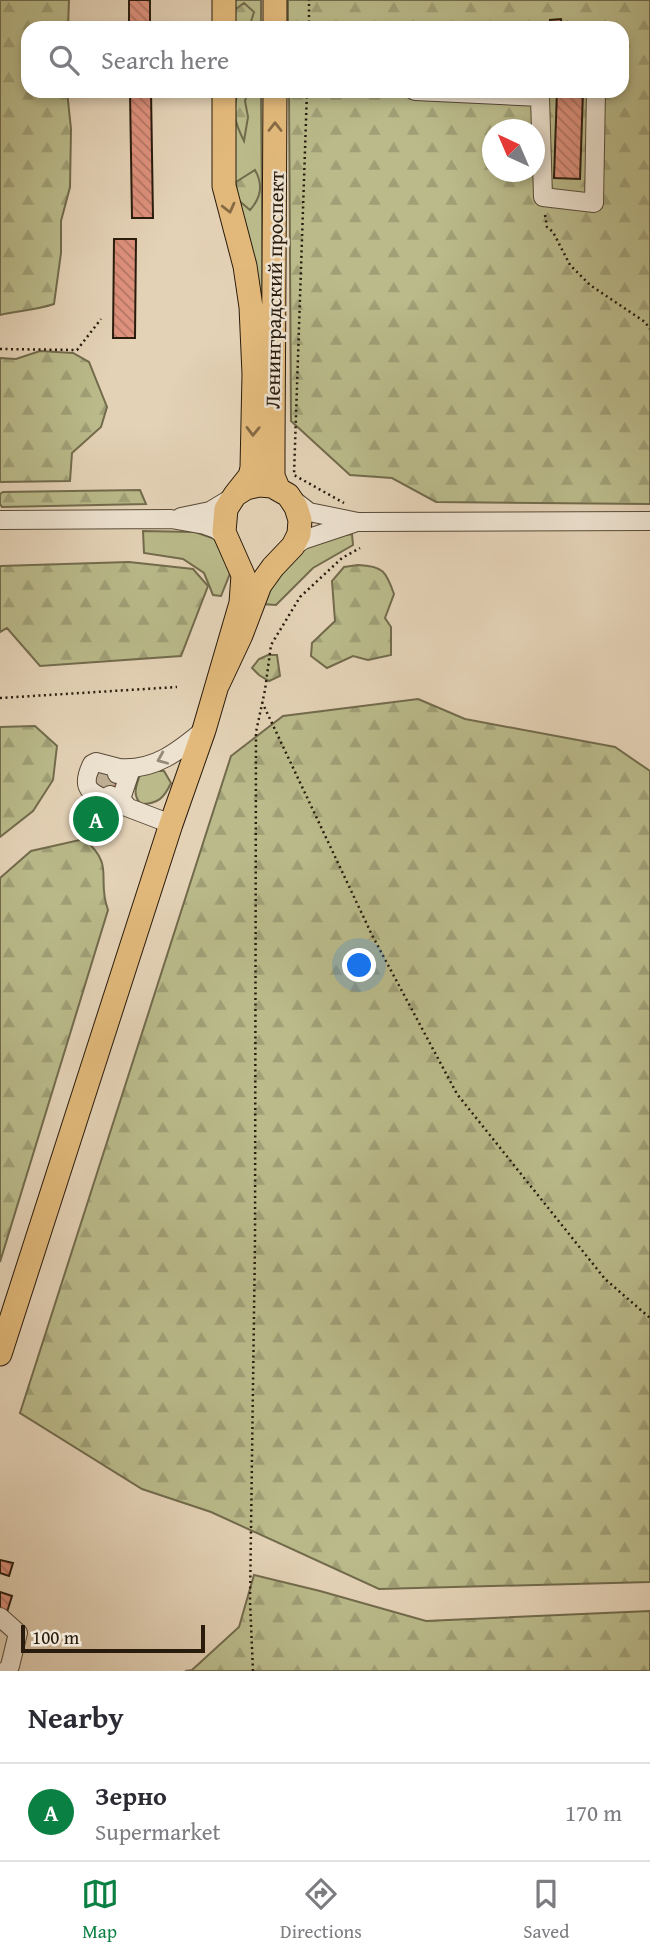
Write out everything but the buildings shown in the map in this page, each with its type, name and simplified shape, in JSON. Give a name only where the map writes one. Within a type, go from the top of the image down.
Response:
[{"type":"main road","points":[[224,0],[224,21]]},
{"type":"main road","points":[[275,0],[275,21]]},
{"type":"main road","name":"Ленинградский проспект","points":[[224,98],[224,186],[245,266],[253,339],[252,468],[250,476],[236,495]]},
{"type":"main road","name":"Ленинградский проспект","points":[[275,98],[273,477],[283,492]]},
{"type":"main road","points":[[0,1354],[171,824],[204,730],[241,603],[243,589],[240,565],[226,537],[224,515],[228,504],[236,495],[246,488],[259,485],[283,492],[296,507],[300,527],[296,540],[260,585],[242,635],[218,684]]},
{"type":"main road","points":[[226,537],[236,552],[251,560],[272,560],[288,551]]},
{"type":"street","points":[[540,98],[543,197],[594,203],[596,98]]},
{"type":"street","points":[[283,492],[309,512],[358,522],[650,521]]},
{"type":"street","points":[[170,519],[210,511],[236,495]]},
{"type":"street","points":[[0,520],[170,519],[205,525],[226,537]]},
{"type":"street","points":[[288,551],[303,540],[358,522]]},
{"type":"street","points":[[114,768],[121,799],[88,789],[86,779],[93,764],[101,762],[114,768],[167,758],[204,730]]},
{"type":"street","points":[[109,796],[171,824]]},
{"type":"street","points":[[0,1617],[18,1633],[10,1666],[6,1671]]},
{"type":"path","points":[[309,0],[309,21]]},
{"type":"path","points":[[307,98],[294,475],[346,504]]},
{"type":"path","points":[[545,215],[547,227],[553,232],[570,265],[590,285],[645,322],[650,329]]},
{"type":"path","points":[[0,349],[77,350],[101,319]]},
{"type":"path","points":[[253,1671],[250,1601],[255,1242],[256,732],[271,645],[300,597],[342,558],[360,548]]},
{"type":"path","points":[[0,698],[177,687]]},
{"type":"path","points":[[262,702],[372,935],[457,1094],[605,1279],[650,1318]]},
{"type":"green space","points":[[0,0],[69,0],[68,21],[21,21],[21,98],[68,98],[71,129],[70,187],[61,221],[61,253],[54,304],[0,315]]},
{"type":"green space","points":[[229,0],[261,0],[261,21],[229,21]]},
{"type":"green space","points":[[288,0],[650,0],[650,504],[436,502],[392,478],[350,475],[291,421],[289,98],[629,98],[629,21],[288,21]]},
{"type":"green space","points":[[244,3],[254,12],[251,21],[234,21],[233,11]]},
{"type":"green space","points":[[229,98],[261,98],[263,321],[230,190]]},
{"type":"green space","points":[[236,98],[246,98],[248,117],[244,141],[235,117]]},
{"type":"green space","points":[[255,170],[260,191],[250,210],[237,199],[236,182]]},
{"type":"green space","points":[[40,351],[73,353],[89,362],[107,407],[101,427],[72,453],[70,481],[0,482],[0,358],[16,359]]},
{"type":"green space","points":[[140,490],[146,504],[2,507],[0,504],[0,494],[3,492]]},
{"type":"green space","points":[[143,531],[195,532],[215,539],[231,571],[221,596],[213,595],[204,573],[183,559],[144,553]]},
{"type":"green space","points":[[352,534],[353,545],[313,568],[276,605],[262,604],[278,573],[303,549],[324,539]]},
{"type":"green space","points":[[129,562],[193,569],[208,586],[181,656],[40,666],[7,628],[0,632],[0,566]]},
{"type":"green space","points":[[358,565],[382,571],[394,594],[385,618],[391,627],[391,655],[368,660],[353,656],[327,668],[311,656],[312,643],[335,621],[332,581],[344,567]]},
{"type":"green space","points":[[277,655],[280,676],[269,681],[252,668],[259,659]]},
{"type":"green space","points":[[418,699],[465,719],[615,747],[650,771],[650,1582],[379,1589],[211,1512],[142,1489],[20,1413],[231,756],[283,716]]},
{"type":"green space","points":[[35,726],[57,746],[53,780],[33,811],[0,837],[0,727]]},
{"type":"green space","points":[[149,771],[164,771],[171,783],[160,799],[141,804],[136,797],[136,787],[140,775]]},
{"type":"green space","points":[[84,839],[100,857],[108,910],[0,1262],[0,878],[31,851]]},
{"type":"green space","points":[[254,1575],[426,1621],[650,1611],[650,1671],[185,1671],[192,1670],[239,1627]]},
{"type":"tunnel","points":[[103,789],[109,770]]},
{"type":"place","name":"Зерно","points":[[96,819]]}]
